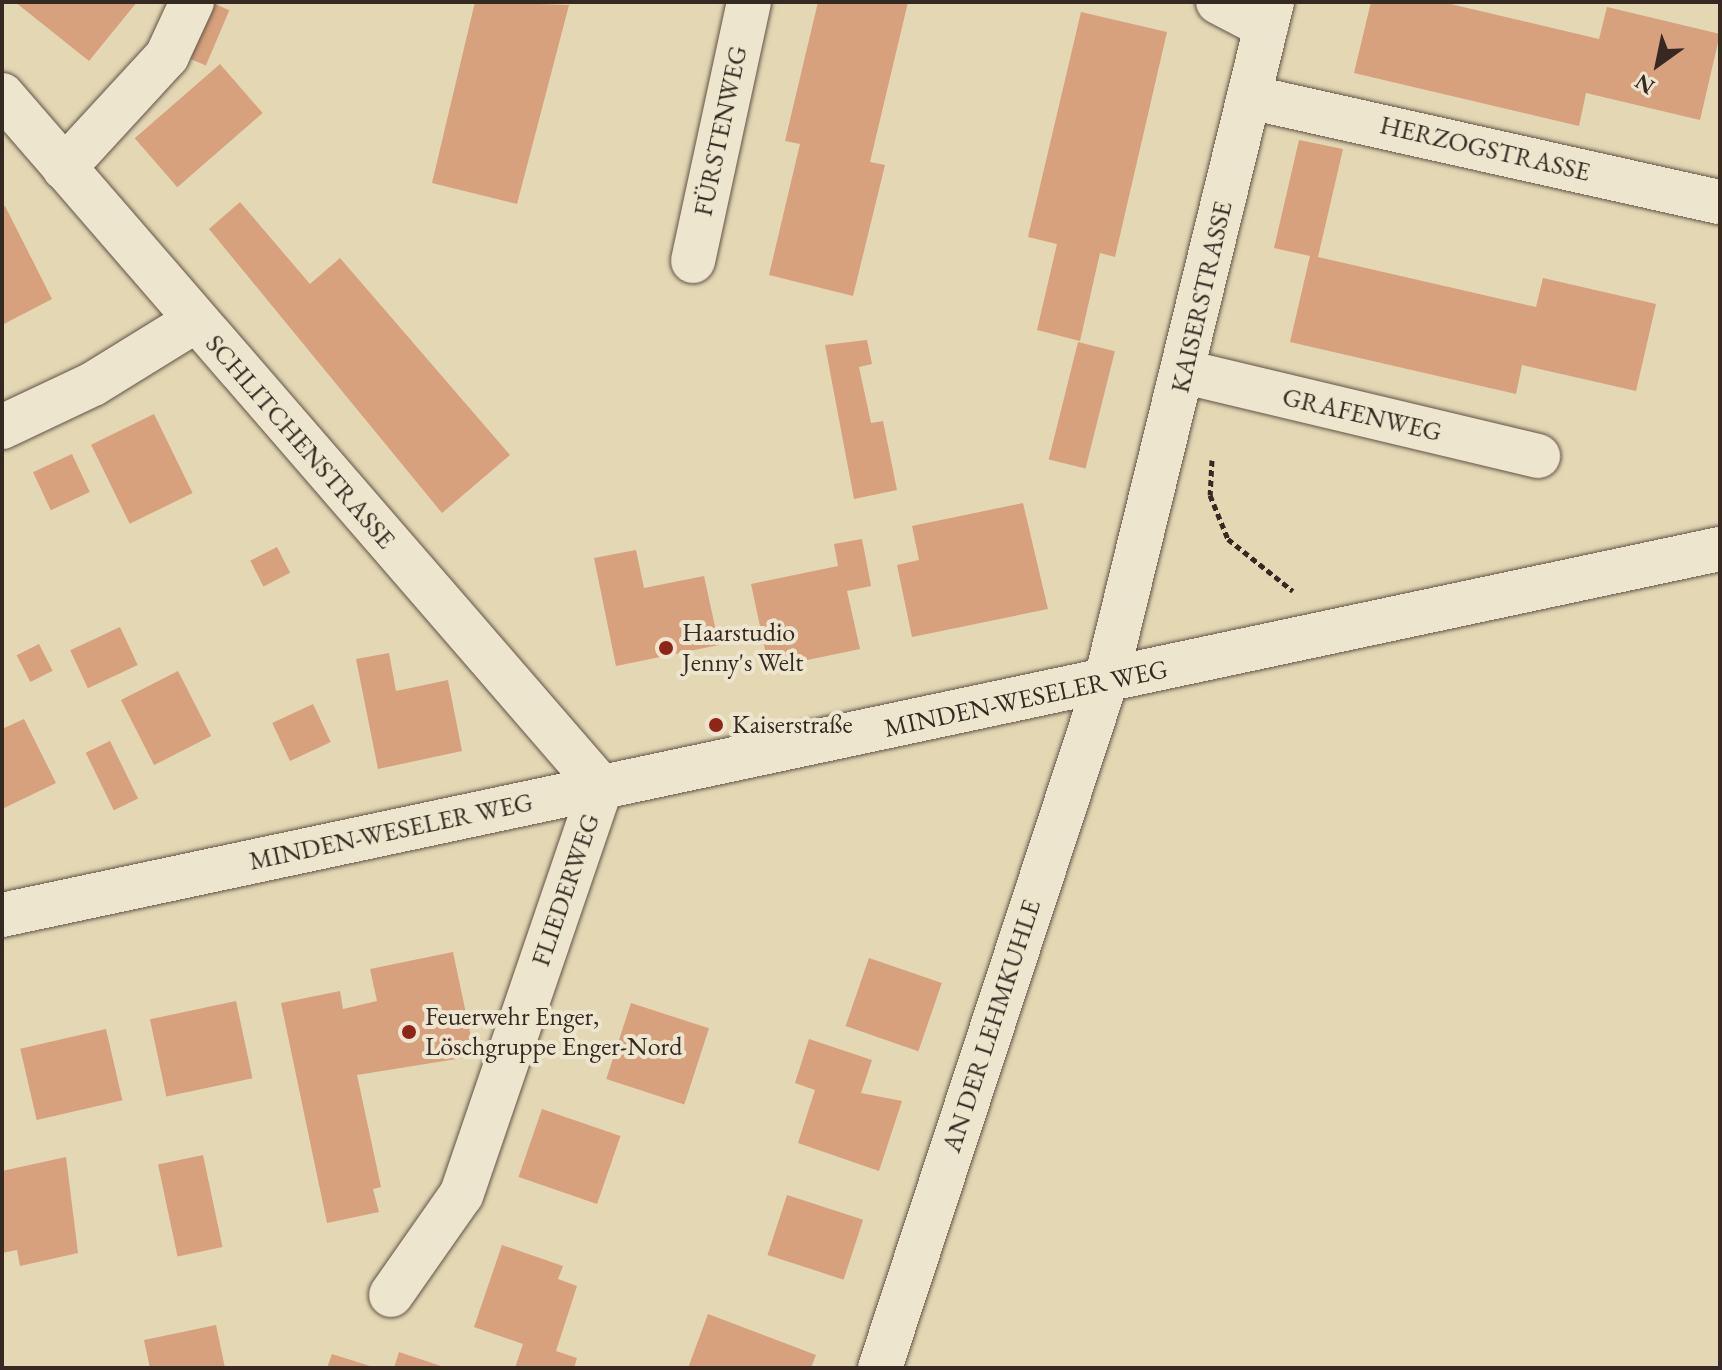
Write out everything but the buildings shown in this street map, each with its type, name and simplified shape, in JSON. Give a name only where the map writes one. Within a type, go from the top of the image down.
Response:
[{"type":"street","points":[[64,168],[167,56],[192,2]]},
{"type":"street","name":"FÜRSTENWEG","points":[[693,261],[749,2]]},
{"type":"street","points":[[1218,2],[1269,15]]},
{"type":"street","name":"KAISERSTRASSE","points":[[1105,684],[1204,377],[1249,97],[1269,15]]},
{"type":"street","name":"SCHLITCHENSTRASSE","points":[[2,95],[601,787]]},
{"type":"street","name":"HERZOGSTRASSE","points":[[1249,97],[1720,202]]},
{"type":"street","points":[[2,427],[93,384],[195,321]]},
{"type":"street","name":"GRAFENWEG","points":[[1204,377],[1538,456]]},
{"type":"street","name":"MINDEN-WESELER WEG","points":[[2,915],[601,787],[1105,684],[1720,549]]},
{"type":"street","name":"AN DER LEHMKUHLE","points":[[880,1368],[1105,684]]},
{"type":"street","name":"FLIEDERWEG","points":[[391,1295],[461,1195],[601,787]]},
{"type":"path","points":[[1204,377],[1210,495],[1228,539],[1266,576],[1361,628]]},
{"type":"place","name":"Haarstudio Jenny's Welt","points":[[666,648]]},
{"type":"place","name":"Kaiserstraße","points":[[716,725]]},
{"type":"place","name":"Feuerwehr Enger, Löschgruppe Enger-Nord","points":[[409,1032]]}]
